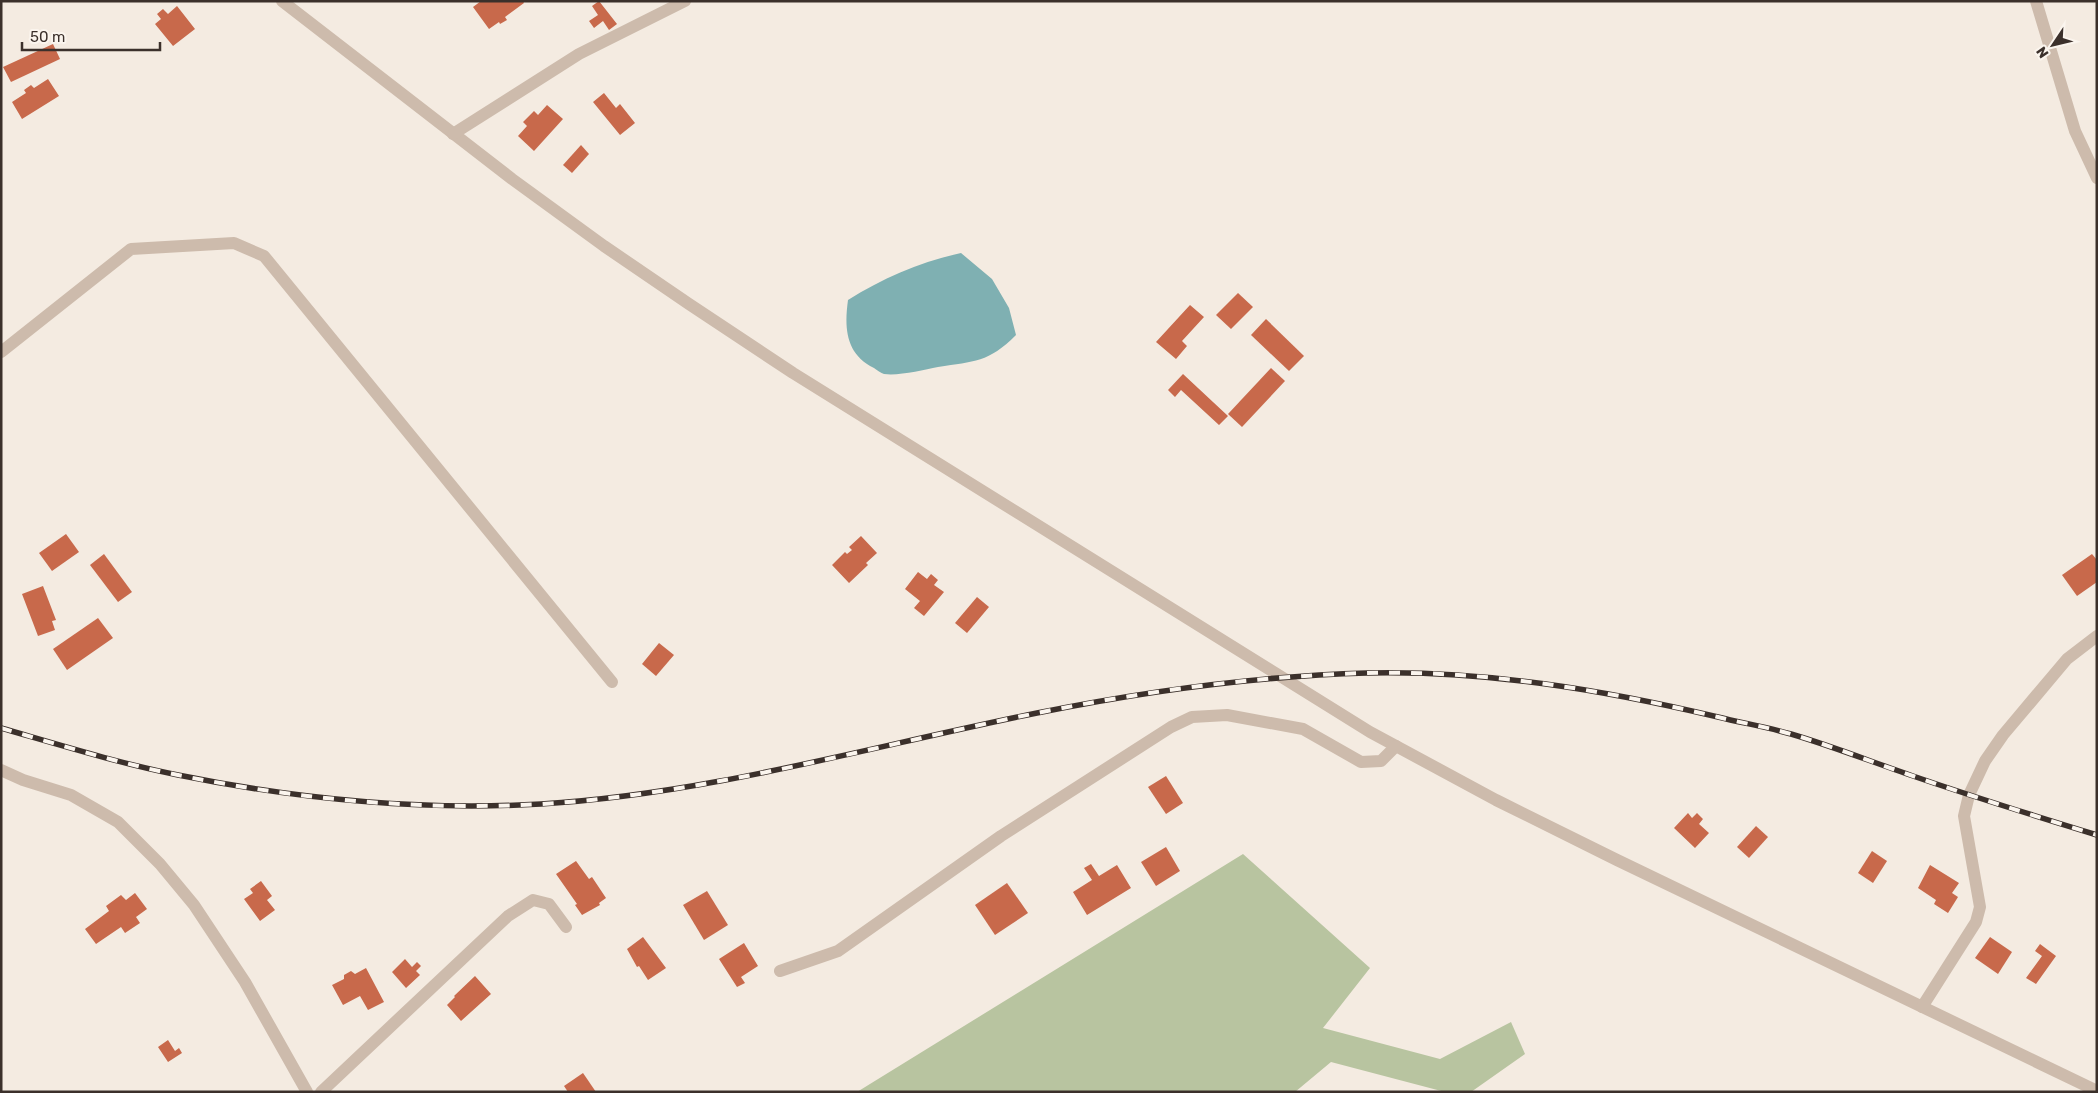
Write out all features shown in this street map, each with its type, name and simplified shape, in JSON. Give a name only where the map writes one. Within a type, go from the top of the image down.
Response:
[{"type":"street","points":[[282,1],[453,134],[604,246],[793,373],[1280,677],[1396,746],[1505,804],[2097,1091]]},
{"type":"street","points":[[453,134],[579,54],[685,1]]},
{"type":"street","points":[[2036,1],[2075,131],[2097,178]]},
{"type":"street","points":[[1,352],[131,249],[234,243],[264,256],[612,682]]},
{"type":"street","points":[[1922,1007],[1976,922],[1980,907],[1964,816],[1969,795],[1984,761],[2067,659],[2097,636]]},
{"type":"street","points":[[780,971],[838,951],[1001,836],[1171,727],[1192,717],[1227,715],[1302,729],[1360,762],[1381,761],[1396,746]]},
{"type":"street","points":[[1,770],[23,780],[71,795],[118,822],[160,864],[194,905],[245,982],[306,1092]]},
{"type":"street","points":[[321,1092],[508,916],[532,900],[549,904],[566,927]]},
{"type":"green space","points":[[1243,854],[1370,968],[1323,1028],[1440,1059],[1511,1022],[1525,1054],[1471,1092],[1445,1092],[1331,1062],[1295,1092],[857,1092]]},
{"type":"water","points":[[961,253],[992,279],[1009,308],[1016,335],[989,356],[972,362],[904,373],[884,374],[858,356],[852,348],[847,331],[848,300],[902,272],[931,261]]},
{"type":"building","points":[[481,1],[523,1],[524,3],[505,17],[507,20],[500,24],[499,22],[489,29],[473,7]]},
{"type":"building","points":[[599,1],[617,24],[609,30],[603,21],[594,28],[589,21],[598,15],[592,6]]},
{"type":"building","points":[[177,6],[195,29],[173,46],[155,24],[161,19],[157,14],[163,9],[168,14]]},
{"type":"building","points":[[53,44],[60,59],[11,82],[3,67]]},
{"type":"building","points":[[48,79],[59,96],[22,119],[12,102],[26,93],[24,90],[31,85],[34,88]]},
{"type":"building","points":[[604,93],[616,108],[620,104],[635,123],[620,135],[593,102]]},
{"type":"building","points":[[547,105],[563,119],[534,151],[518,136],[527,126],[523,122],[534,111],[538,115]]},
{"type":"building","points":[[581,145],[589,154],[572,173],[563,165]]},
{"type":"building","points":[[1238,293],[1253,307],[1231,329],[1216,315]]},
{"type":"building","points":[[1190,305],[1204,317],[1182,341],[1187,346],[1176,359],[1156,342]]},
{"type":"building","points":[[1266,319],[1304,356],[1289,371],[1251,335]]},
{"type":"building","points":[[1271,368],[1285,381],[1242,427],[1228,414]]},
{"type":"building","points":[[1183,374],[1228,416],[1219,425],[1181,390],[1175,397],[1168,390]]},
{"type":"building","points":[[66,534],[79,552],[52,571],[39,553]]},
{"type":"building","points":[[861,536],[877,553],[866,563],[868,565],[849,583],[832,565],[845,552],[847,554],[852,550],[849,547]]},
{"type":"building","points":[[104,554],[132,592],[118,602],[90,565]]},
{"type":"building","points":[[2092,554],[2097,560],[2097,582],[2077,596],[2062,575]]},
{"type":"building","points":[[918,572],[927,579],[931,574],[938,580],[934,585],[944,592],[924,616],[914,608],[920,601],[905,589]]},
{"type":"building","points":[[43,586],[56,620],[52,621],[55,630],[38,636],[22,594]]},
{"type":"building","points":[[977,597],[989,607],[967,633],[955,623]]},
{"type":"building","points":[[98,618],[113,638],[67,670],[53,649]]},
{"type":"building","points":[[659,643],[674,655],[656,676],[642,664]]},
{"type":"building","points":[[1166,776],[1183,803],[1166,814],[1148,787]]},
{"type":"building","points":[[1688,813],[1692,818],[1697,813],[1703,819],[1699,824],[1709,833],[1695,848],[1674,828]]},
{"type":"building","points":[[1756,826],[1768,837],[1749,858],[1737,847]]},
{"type":"building","points":[[1166,847],[1180,871],[1156,886],[1141,862]]},
{"type":"building","points":[[1872,851],[1887,861],[1873,883],[1858,873]]},
{"type":"building","points":[[576,861],[589,879],[592,877],[606,898],[599,903],[600,905],[582,915],[575,905],[577,904],[556,874]]},
{"type":"building","points":[[1091,864],[1099,876],[1117,865],[1131,888],[1087,915],[1073,892],[1092,880],[1084,868]]},
{"type":"building","points":[[1930,865],[1959,883],[1952,893],[1958,897],[1948,913],[1934,904],[1936,900],[1918,888]]},
{"type":"building","points":[[261,881],[272,896],[267,900],[275,910],[260,921],[244,899],[253,893],[250,889]]},
{"type":"building","points":[[1007,883],[1028,913],[995,935],[975,905]]},
{"type":"building","points":[[707,891],[728,925],[704,940],[683,905]]},
{"type":"building","points":[[135,893],[147,909],[136,917],[140,923],[125,933],[121,927],[96,944],[85,929],[109,911],[106,906],[121,895],[126,900]]},
{"type":"building","points":[[643,937],[666,968],[648,980],[639,966],[637,967],[627,949]]},
{"type":"building","points":[[1990,937],[2012,952],[1998,974],[1975,958]]},
{"type":"building","points":[[744,943],[758,966],[741,977],[745,983],[737,987],[719,959]]},
{"type":"building","points":[[2040,944],[2056,956],[2036,984],[2026,978],[2042,956],[2035,951]]},
{"type":"building","points":[[405,959],[412,967],[417,962],[421,966],[416,971],[420,975],[406,988],[392,972]]},
{"type":"building","points":[[366,968],[384,1002],[368,1010],[360,996],[343,1005],[332,985],[344,979],[344,975],[351,971],[355,974]]},
{"type":"building","points":[[475,976],[491,994],[461,1021],[447,1005]]},
{"type":"building","points":[[168,1040],[175,1051],[179,1048],[182,1053],[168,1062],[158,1047]]},
{"type":"building","points":[[583,1073],[596,1092],[568,1092],[564,1086]]},
{"type":"railway","points":[[1,728],[133,765],[268,791],[358,801],[450,806],[495,806],[604,799],[728,780],[1037,713],[1160,691],[1284,677],[1367,673],[1456,675],[1500,678],[1588,690],[1675,707],[1782,732],[2097,835]]}]
